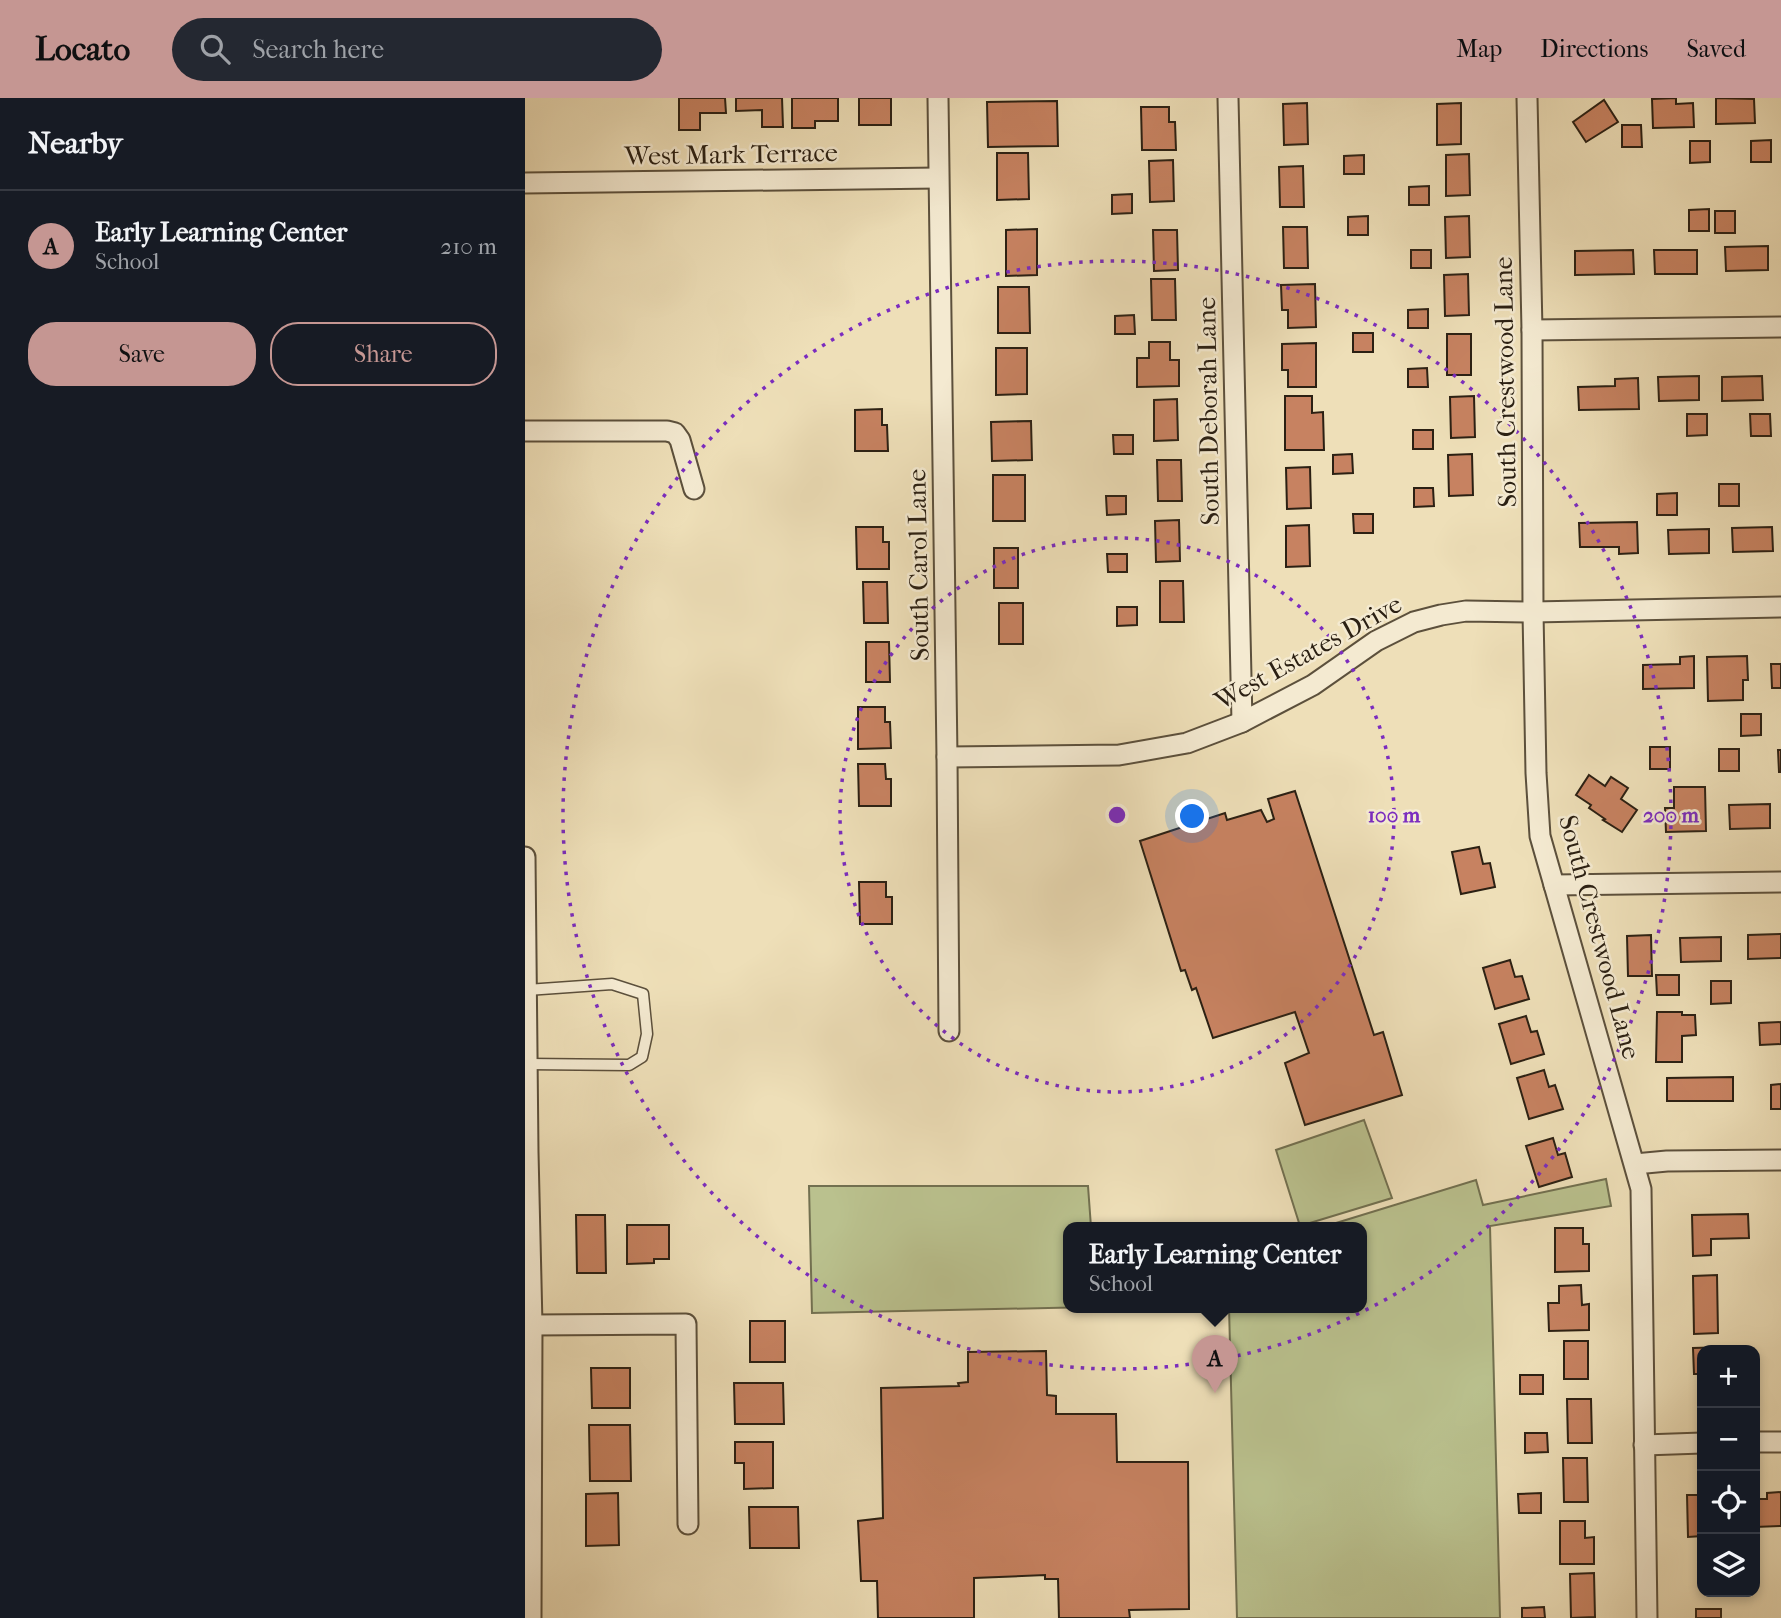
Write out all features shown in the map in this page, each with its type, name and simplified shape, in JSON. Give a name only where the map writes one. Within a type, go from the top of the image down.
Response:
[{"type":"street","name":"South Carol Lane","points":[[938,98],[949,1031]]},
{"type":"street","name":"South Deborah Lane","points":[[1228,98],[1242,722]]},
{"type":"street","name":"South Crestwood Lane","points":[[1527,98],[1532,330],[1533,612],[1540,836],[1641,1189],[1647,1618]]},
{"type":"street","name":"West Mark Terrace","points":[[525,183],[938,177]]},
{"type":"street","points":[[1532,330],[1781,327]]},
{"type":"street","points":[[525,431],[675,433],[680,440],[694,489]]},
{"type":"street","name":"West Estates Drive","points":[[947,757],[1119,755],[1187,743],[1242,722],[1314,685],[1376,641],[1414,622],[1441,615],[1466,611],[1781,607]]},
{"type":"street","points":[[525,857],[526,1152],[532,1325],[531,1618]]},
{"type":"street","points":[[1554,885],[1781,882]]},
{"type":"street","points":[[1635,1164],[1667,1161],[1781,1160]]},
{"type":"street","points":[[532,1325],[686,1324],[688,1524]]},
{"type":"street","points":[[1760,1443],[1781,1442]]},
{"type":"street","points":[[1644,1445],[1697,1443]]},
{"type":"lane","points":[[527,990],[612,984],[643,994],[647,1034],[642,1057],[629,1065],[527,1065]]},
{"type":"green space","points":[[1364,1120],[1392,1198],[1313,1222],[1299,1222],[1276,1150]]},
{"type":"green space","points":[[1606,1179],[1611,1206],[1490,1226],[1500,1618],[1237,1618],[1229,1313],[1367,1313],[1367,1222],[1339,1222],[1476,1180],[1483,1205]]},
{"type":"green space","points":[[809,1186],[1088,1186],[1091,1222],[1063,1222],[1063,1308],[812,1313]]},
{"type":"building","points":[[679,98],[725,98],[726,113],[700,113],[700,130],[679,130]]},
{"type":"building","points":[[736,98],[782,98],[783,127],[762,127],[762,110],[736,111]]},
{"type":"building","points":[[792,98],[838,98],[838,121],[815,121],[815,128],[792,128]]},
{"type":"building","points":[[859,98],[891,98],[891,125],[859,125]]},
{"type":"building","points":[[1676,98],[1676,104],[1693,103],[1694,127],[1653,128],[1652,99]]},
{"type":"building","points":[[1716,98],[1754,99],[1755,123],[1716,124]]},
{"type":"building","points":[[1604,100],[1618,122],[1586,142],[1573,122]]},
{"type":"building","points":[[1057,101],[1058,146],[988,147],[987,102]]},
{"type":"building","points":[[1307,103],[1308,144],[1284,145],[1283,104]]},
{"type":"building","points":[[1461,103],[1461,144],[1437,145],[1437,104]]},
{"type":"building","points":[[1141,107],[1169,107],[1169,122],[1175,122],[1176,150],[1142,150]]},
{"type":"building","points":[[1622,125],[1641,125],[1642,147],[1622,147]]},
{"type":"building","points":[[1771,140],[1771,162],[1751,162],[1751,141]]},
{"type":"building","points":[[1690,141],[1710,141],[1710,162],[1690,163]]},
{"type":"building","points":[[997,153],[1028,153],[1029,199],[997,200]]},
{"type":"building","points":[[1469,154],[1470,195],[1446,196],[1446,155]]},
{"type":"building","points":[[1364,155],[1364,174],[1344,174],[1344,156]]},
{"type":"building","points":[[1173,160],[1174,201],[1150,202],[1149,161]]},
{"type":"building","points":[[1303,166],[1304,207],[1280,207],[1279,167]]},
{"type":"building","points":[[1429,186],[1429,205],[1409,205],[1409,187]]},
{"type":"building","points":[[1132,194],[1132,213],[1112,214],[1112,195]]},
{"type":"building","points":[[1709,209],[1709,231],[1689,231],[1689,210]]},
{"type":"building","points":[[1715,211],[1735,211],[1735,233],[1715,233]]},
{"type":"building","points":[[1368,216],[1368,235],[1348,235],[1348,217]]},
{"type":"building","points":[[1469,216],[1470,257],[1446,258],[1445,217]]},
{"type":"building","points":[[1283,227],[1307,227],[1308,268],[1284,268]]},
{"type":"building","points":[[1037,229],[1037,275],[1006,276],[1006,230]]},
{"type":"building","points":[[1153,230],[1177,230],[1178,270],[1154,271]]},
{"type":"building","points":[[1768,246],[1768,270],[1726,271],[1725,247]]},
{"type":"building","points":[[1411,250],[1431,250],[1431,268],[1411,268]]},
{"type":"building","points":[[1633,250],[1634,274],[1575,275],[1575,251]]},
{"type":"building","points":[[1654,250],[1697,250],[1697,274],[1655,274]]},
{"type":"building","points":[[1468,274],[1469,315],[1445,316],[1444,275]]},
{"type":"building","points":[[1151,279],[1175,279],[1176,320],[1152,320]]},
{"type":"building","points":[[1315,284],[1316,327],[1288,328],[1288,310],[1282,310],[1281,285]]},
{"type":"building","points":[[998,287],[1029,287],[1030,333],[998,333]]},
{"type":"building","points":[[1428,309],[1428,328],[1408,328],[1408,310]]},
{"type":"building","points":[[1134,315],[1135,334],[1115,334],[1115,316]]},
{"type":"building","points":[[1353,333],[1373,333],[1373,352],[1353,352]]},
{"type":"building","points":[[1447,334],[1471,334],[1471,375],[1447,375]]},
{"type":"building","points":[[1149,342],[1170,342],[1170,360],[1179,360],[1179,386],[1137,387],[1137,358],[1149,358]]},
{"type":"building","points":[[1316,343],[1316,387],[1288,387],[1288,370],[1282,370],[1282,344]]},
{"type":"building","points":[[996,348],[1027,348],[1027,394],[996,395]]},
{"type":"building","points":[[1427,368],[1428,387],[1408,387],[1408,369]]},
{"type":"building","points":[[1699,376],[1699,400],[1659,401],[1658,377]]},
{"type":"building","points":[[1762,376],[1763,400],[1722,401],[1722,377]]},
{"type":"building","points":[[1638,378],[1639,409],[1579,410],[1578,387],[1615,386],[1615,379]]},
{"type":"building","points":[[1285,396],[1312,396],[1312,413],[1323,412],[1324,450],[1285,450]]},
{"type":"building","points":[[1474,396],[1475,437],[1451,438],[1450,397]]},
{"type":"building","points":[[1177,399],[1178,440],[1154,441],[1154,400]]},
{"type":"building","points":[[882,409],[882,425],[887,425],[888,451],[855,451],[855,410]]},
{"type":"building","points":[[1687,414],[1707,414],[1707,435],[1687,436]]},
{"type":"building","points":[[1750,414],[1770,414],[1771,436],[1751,436]]},
{"type":"building","points":[[1031,421],[1032,460],[992,461],[991,422]]},
{"type":"building","points":[[1413,430],[1433,430],[1433,449],[1413,449]]},
{"type":"building","points":[[1113,435],[1133,435],[1133,454],[1114,454]]},
{"type":"building","points":[[1352,454],[1353,473],[1333,474],[1333,455]]},
{"type":"building","points":[[1472,454],[1473,495],[1449,496],[1448,455]]},
{"type":"building","points":[[1157,460],[1181,460],[1182,501],[1158,501]]},
{"type":"building","points":[[1310,467],[1311,508],[1287,509],[1286,468]]},
{"type":"building","points":[[993,475],[1025,475],[1025,521],[993,521]]},
{"type":"building","points":[[1719,484],[1739,484],[1739,506],[1719,506]]},
{"type":"building","points":[[1414,488],[1433,488],[1434,506],[1414,507]]},
{"type":"building","points":[[1677,493],[1677,515],[1657,515],[1657,494]]},
{"type":"building","points":[[1106,496],[1126,496],[1126,514],[1107,515]]},
{"type":"building","points":[[1353,514],[1373,514],[1373,533],[1354,533]]},
{"type":"building","points":[[1179,520],[1180,561],[1156,562],[1155,521]]},
{"type":"building","points":[[1637,522],[1638,553],[1619,554],[1619,547],[1580,547],[1579,523]]},
{"type":"building","points":[[1309,525],[1310,566],[1286,567],[1286,526]]},
{"type":"building","points":[[856,527],[883,527],[883,542],[889,542],[889,569],[857,569]]},
{"type":"building","points":[[1772,527],[1773,551],[1733,552],[1732,528]]},
{"type":"building","points":[[1709,529],[1709,553],[1669,554],[1668,530]]},
{"type":"building","points":[[994,548],[1018,548],[1018,588],[994,588]]},
{"type":"building","points":[[1107,554],[1127,554],[1127,572],[1108,572]]},
{"type":"building","points":[[1160,581],[1183,581],[1184,622],[1160,622]]},
{"type":"building","points":[[863,582],[887,582],[888,623],[864,623]]},
{"type":"building","points":[[999,603],[1023,603],[1023,644],[999,644]]},
{"type":"building","points":[[1117,607],[1137,607],[1137,625],[1117,626]]},
{"type":"building","points":[[866,642],[889,642],[890,682],[866,682]]},
{"type":"building","points":[[1694,656],[1694,688],[1643,689],[1643,665],[1680,664],[1680,657]]},
{"type":"building","points":[[1747,656],[1748,680],[1743,680],[1743,700],[1708,701],[1707,657]]},
{"type":"building","points":[[1771,664],[1781,664],[1781,688],[1772,688]]},
{"type":"building","points":[[858,707],[885,707],[885,722],[890,722],[891,748],[858,749]]},
{"type":"building","points":[[1741,714],[1761,714],[1761,735],[1741,736]]},
{"type":"building","points":[[1650,747],[1670,747],[1670,769],[1650,769]]},
{"type":"building","points":[[1719,749],[1739,749],[1739,771],[1719,771]]},
{"type":"building","points":[[1778,750],[1781,750],[1781,772],[1779,772]]},
{"type":"building","points":[[858,764],[885,764],[886,779],[891,779],[891,806],[859,806]]},
{"type":"building","points":[[1589,775],[1605,786],[1611,777],[1628,788],[1621,799],[1637,810],[1622,832],[1603,820],[1605,819],[1589,808],[1591,805],[1576,795]]},
{"type":"building","points":[[1674,787],[1705,787],[1706,831],[1666,832],[1665,808],[1674,808]]},
{"type":"building","points":[[1295,791],[1374,1035],[1383,1032],[1402,1095],[1305,1125],[1285,1063],[1309,1053],[1295,1012],[1213,1038],[1196,988],[1192,990],[1185,970],[1181,971],[1140,841],[1225,813],[1227,820],[1261,810],[1267,822],[1274,819],[1268,799]]},
{"type":"building","points":[[1770,804],[1770,828],[1730,829],[1729,805]]},
{"type":"building","points":[[1479,847],[1483,864],[1490,863],[1495,887],[1461,894],[1452,852]]},
{"type":"building","points":[[859,882],[886,882],[886,897],[892,897],[892,924],[860,924]]},
{"type":"building","points":[[1781,934],[1781,958],[1748,959],[1748,935]]},
{"type":"building","points":[[1651,935],[1652,976],[1628,976],[1627,936]]},
{"type":"building","points":[[1721,937],[1721,961],[1681,962],[1680,938]]},
{"type":"building","points":[[1510,960],[1515,977],[1522,976],[1529,999],[1495,1009],[1483,968]]},
{"type":"building","points":[[1656,975],[1679,975],[1679,995],[1657,995]]},
{"type":"building","points":[[1711,981],[1731,981],[1731,1003],[1711,1004]]},
{"type":"building","points":[[1657,1012],[1695,1015],[1696,1035],[1682,1036],[1682,1062],[1656,1062]]},
{"type":"building","points":[[1526,1016],[1531,1032],[1537,1031],[1544,1054],[1511,1064],[1499,1024]]},
{"type":"building","points":[[1781,1022],[1781,1044],[1760,1045],[1759,1023]]},
{"type":"building","points":[[1544,1070],[1549,1087],[1555,1085],[1563,1109],[1529,1119],[1517,1078]]},
{"type":"building","points":[[1733,1077],[1733,1101],[1667,1101],[1667,1078]]},
{"type":"building","points":[[1781,1084],[1781,1109],[1771,1109],[1771,1085]]},
{"type":"building","points":[[1553,1138],[1558,1155],[1565,1153],[1572,1177],[1539,1187],[1526,1146]]},
{"type":"building","points":[[1748,1214],[1749,1238],[1711,1239],[1711,1255],[1693,1256],[1692,1215]]},
{"type":"building","points":[[576,1215],[605,1215],[606,1273],[577,1273]]},
{"type":"building","points":[[627,1225],[669,1225],[669,1259],[654,1259],[654,1263],[627,1264]]},
{"type":"building","points":[[1555,1228],[1583,1228],[1583,1244],[1589,1244],[1589,1271],[1555,1272]]},
{"type":"building","points":[[1717,1275],[1718,1333],[1694,1334],[1693,1276]]},
{"type":"building","points":[[1581,1285],[1582,1305],[1589,1304],[1589,1330],[1549,1331],[1548,1303],[1559,1303],[1559,1286]]},
{"type":"building","points":[[750,1321],[785,1321],[785,1362],[750,1362]]},
{"type":"building","points":[[1564,1341],[1588,1341],[1588,1379],[1564,1379]]},
{"type":"building","points":[[1693,1348],[1697,1348],[1697,1374],[1694,1374]]},
{"type":"building","points":[[1046,1351],[1047,1395],[1056,1396],[1056,1414],[1116,1414],[1117,1462],[1188,1462],[1189,1609],[1129,1610],[1130,1618],[1059,1618],[1058,1579],[1045,1579],[1045,1575],[974,1578],[974,1618],[878,1618],[877,1581],[861,1581],[858,1521],[883,1518],[881,1388],[959,1386],[958,1383],[968,1382],[968,1352]]},
{"type":"building","points":[[591,1368],[630,1368],[630,1408],[592,1408]]},
{"type":"building","points":[[1520,1375],[1543,1375],[1543,1394],[1520,1394]]},
{"type":"building","points":[[734,1383],[783,1383],[784,1424],[735,1424]]},
{"type":"building","points":[[1567,1399],[1591,1399],[1592,1443],[1568,1443]]},
{"type":"building","points":[[589,1425],[630,1425],[631,1481],[590,1481]]},
{"type":"building","points":[[1525,1433],[1547,1433],[1548,1452],[1525,1453]]},
{"type":"building","points":[[735,1442],[773,1442],[773,1488],[744,1489],[744,1463],[735,1463]]},
{"type":"building","points":[[1563,1458],[1587,1458],[1588,1502],[1564,1502]]},
{"type":"building","points":[[1781,1492],[1781,1526],[1760,1527],[1760,1499],[1767,1499],[1767,1493]]},
{"type":"building","points":[[618,1493],[619,1545],[586,1546],[586,1494]]},
{"type":"building","points":[[1541,1493],[1541,1513],[1519,1513],[1518,1494]]},
{"type":"building","points":[[1687,1495],[1697,1495],[1697,1536],[1688,1537]]},
{"type":"building","points":[[749,1507],[798,1507],[799,1548],[750,1548]]},
{"type":"building","points":[[1560,1521],[1585,1521],[1585,1538],[1594,1537],[1594,1564],[1560,1564]]},
{"type":"building","points":[[1594,1573],[1595,1617],[1571,1618],[1570,1574]]},
{"type":"building","points":[[1544,1607],[1545,1618],[1522,1618],[1522,1608]]},
{"type":"building","points":[[1696,1609],[1721,1609],[1721,1618],[1696,1618]]},
{"type":"place","name":"Early Learning Center","points":[[1215,1393]]}]
